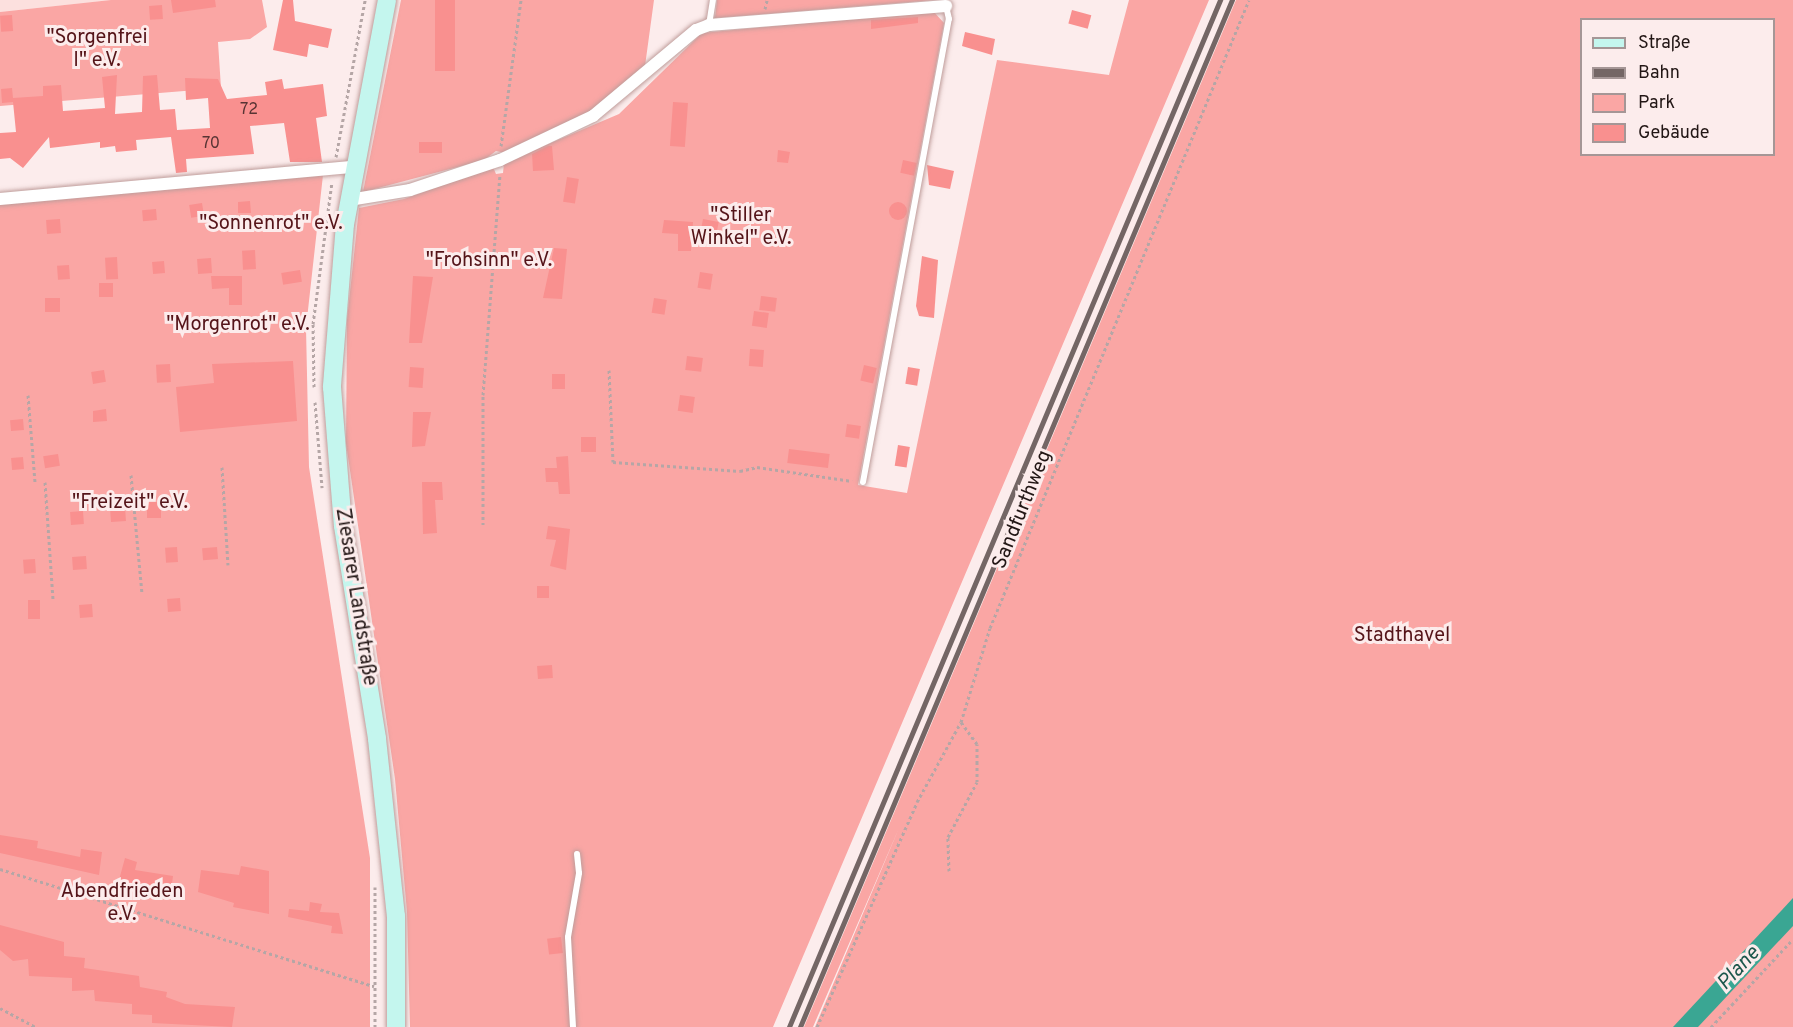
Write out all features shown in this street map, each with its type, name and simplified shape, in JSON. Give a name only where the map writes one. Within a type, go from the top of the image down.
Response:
[{"type":"main road","name":"Ziesarer Landstraße","points":[[387,0],[348,200],[334,323],[335,458],[383,785],[397,989],[396,1027]]},
{"type":"street","points":[[348,200],[410,190],[500,160],[593,116],[696,30],[710,25],[946,6]]},
{"type":"street","points":[[0,199],[354,167]]},
{"type":"lane","points":[[710,25],[713,0]]},
{"type":"lane","points":[[863,482],[949,19],[946,6]]},
{"type":"lane","points":[[573,1027],[568,937],[579,873],[576,854]]},
{"type":"path","points":[[500,151],[522,0]]},
{"type":"path","name":"Sandfurthweg","points":[[817,1027],[917,802],[961,722],[990,628],[1249,0]]},
{"type":"path","points":[[483,525],[483,395],[500,174]]},
{"type":"path","points":[[609,370],[614,462],[740,471],[757,467],[863,482]]},
{"type":"path","points":[[28,395],[35,482]]},
{"type":"path","points":[[222,467],[228,565]]},
{"type":"path","points":[[131,475],[142,593]]},
{"type":"path","points":[[45,482],[53,600]]},
{"type":"path","points":[[949,871],[948,837],[977,782],[976,744],[961,722]]},
{"type":"path","points":[[0,869],[397,989]]},
{"type":"path","points":[[1711,1027],[1793,939]]},
{"type":"path","points":[[0,1008],[35,1027]]},
{"type":"shaded area","points":[[0,0],[111,0],[0,12]]},
{"type":"green space","name":"\"Sorgenfrei I\" e.V.","points":[[111,0],[262,0],[267,27],[250,39],[218,42],[221,88],[0,106],[0,12]]},
{"type":"green space","points":[[401,0],[654,0],[645,66],[592,111],[506,153],[496,151],[484,160],[363,192]]},
{"type":"green space","points":[[717,0],[934,0],[715,18]]},
{"type":"green space","points":[[1129,0],[1209,0],[773,1027],[410,1027],[407,912],[395,779],[346,443],[347,320],[359,208],[404,199],[493,167],[496,174],[503,173],[504,163],[619,114],[702,33],[933,11],[944,23],[858,485],[907,493],[997,60],[1109,75]]},
{"type":"green space","name":"Stadthavel","points":[[1236,0],[1793,0],[1793,1027],[815,1027],[899,828],[813,1027],[804,1027]]},
{"type":"green space","points":[[323,175],[306,328],[309,467],[370,858],[370,1027],[0,1027],[0,204]]},
{"type":"water","name":"Plane","points":[[1793,898],[1793,926],[1698,1027],[1673,1027]]},
{"type":"building","points":[[171,0],[215,0],[216,7],[173,13]]},
{"type":"building","points":[[283,0],[293,0],[295,21],[332,29],[328,48],[309,44],[307,57],[273,50]]},
{"type":"building","points":[[435,0],[455,0],[455,71],[435,71]]},
{"type":"building","points":[[162,5],[163,19],[150,20],[149,6]]},
{"type":"building","points":[[1072,10],[1091,15],[1088,29],[1068,24]]},
{"type":"building","points":[[12,15],[13,31],[1,32],[0,16]]},
{"type":"building","points":[[918,17],[918,23],[871,29],[871,20]]},
{"type":"building","points":[[965,32],[995,39],[992,55],[962,46]]},
{"type":"building","points":[[117,75],[115,114],[142,112],[143,76],[157,75],[160,110],[175,109],[177,130],[210,128],[208,98],[186,100],[185,78],[218,79],[227,99],[267,95],[265,82],[282,79],[284,89],[323,84],[327,116],[316,118],[322,162],[290,162],[284,123],[250,126],[254,154],[186,159],[187,172],[176,173],[171,137],[136,140],[137,150],[116,152],[115,146],[100,148],[100,142],[50,148],[49,137],[23,168],[10,158],[0,159],[0,133],[16,132],[13,102],[2,103],[1,89],[12,88],[13,98],[43,96],[43,86],[61,85],[63,111],[105,108],[102,77]]},
{"type":"building","points":[[673,102],[688,103],[685,147],[670,146]]},
{"type":"building","points":[[419,142],[442,142],[442,153],[419,153]]},
{"type":"building","points":[[552,146],[554,170],[533,171],[532,154]]},
{"type":"building","points":[[778,150],[790,152],[788,163],[777,162]]},
{"type":"building","points":[[903,160],[917,163],[914,176],[900,173]]},
{"type":"building","points":[[927,165],[954,171],[950,189],[929,185]]},
{"type":"building","points":[[567,177],[579,179],[575,204],[563,202]]},
{"type":"building","points":[[250,201],[251,213],[238,213],[238,202]]},
{"type":"building","points":[[898,202],[904,205],[907,211],[904,217],[898,220],[892,217],[889,211],[892,205]]},
{"type":"building","points":[[202,203],[204,216],[191,218],[189,205]]},
{"type":"building","points":[[156,209],[157,220],[143,221],[142,210]]},
{"type":"building","points":[[60,219],[61,233],[47,234],[46,220]]},
{"type":"building","points":[[703,219],[719,222],[716,237],[700,234]]},
{"type":"building","points":[[664,220],[693,222],[691,251],[678,251],[678,234],[662,233]]},
{"type":"building","points":[[765,231],[779,233],[777,245],[764,244]]},
{"type":"building","points":[[554,248],[567,249],[562,299],[543,298]]},
{"type":"building","points":[[255,250],[256,269],[243,270],[242,251]]},
{"type":"building","points":[[922,256],[938,260],[934,318],[919,316],[916,306]]},
{"type":"building","points":[[117,257],[118,279],[106,280],[105,258]]},
{"type":"building","points":[[211,258],[212,273],[198,274],[197,259]]},
{"type":"building","points":[[164,261],[165,273],[153,274],[152,262]]},
{"type":"building","points":[[69,265],[70,279],[58,280],[57,266]]},
{"type":"building","points":[[300,270],[302,282],[283,285],[281,273]]},
{"type":"building","points":[[700,272],[713,274],[710,290],[697,288]]},
{"type":"building","points":[[211,276],[242,276],[242,305],[229,305],[229,288],[212,289]]},
{"type":"building","points":[[413,276],[433,277],[422,343],[409,343]]},
{"type":"building","points":[[99,283],[113,283],[113,297],[99,297]]},
{"type":"building","points":[[761,296],[777,298],[775,312],[759,310]]},
{"type":"building","points":[[45,298],[60,298],[60,312],[45,312]]},
{"type":"building","points":[[654,298],[667,300],[664,315],[652,313]]},
{"type":"building","points":[[754,311],[769,313],[767,328],[752,326]]},
{"type":"building","points":[[750,349],[764,350],[763,367],[749,366]]},
{"type":"building","points":[[687,356],[703,358],[701,372],[685,370]]},
{"type":"building","points":[[293,361],[297,421],[180,432],[176,387],[214,383],[212,364]]},
{"type":"building","points":[[170,364],[171,382],[157,383],[156,365]]},
{"type":"building","points":[[864,365],[877,368],[873,384],[860,381]]},
{"type":"building","points":[[410,367],[424,368],[423,388],[409,387]]},
{"type":"building","points":[[908,367],[920,369],[917,386],[905,384]]},
{"type":"building","points":[[104,370],[106,382],[93,384],[91,372]]},
{"type":"building","points":[[552,374],[565,374],[565,389],[552,389]]},
{"type":"building","points":[[680,395],[695,397],[693,413],[678,411]]},
{"type":"building","points":[[106,409],[107,421],[93,422],[93,411]]},
{"type":"building","points":[[413,412],[431,412],[425,446],[412,447]]},
{"type":"building","points":[[23,419],[24,430],[11,431],[10,420]]},
{"type":"building","points":[[847,424],[861,426],[859,439],[845,437]]},
{"type":"building","points":[[581,437],[596,437],[596,452],[581,452]]},
{"type":"building","points":[[898,445],[910,447],[907,468],[895,466]]},
{"type":"building","points":[[789,449],[830,454],[828,468],[787,463]]},
{"type":"building","points":[[58,454],[60,466],[45,468],[43,456]]},
{"type":"building","points":[[568,456],[570,494],[559,494],[558,482],[546,482],[545,468],[557,468],[556,457]]},
{"type":"building","points":[[23,457],[24,469],[12,470],[11,458]]},
{"type":"building","points":[[422,482],[442,482],[443,500],[435,500],[437,533],[423,534]]},
{"type":"building","points":[[147,502],[161,502],[161,518],[147,518]]},
{"type":"building","points":[[125,507],[126,521],[111,522],[110,508]]},
{"type":"building","points":[[83,511],[84,524],[71,525],[70,512]]},
{"type":"building","points":[[548,526],[570,529],[566,570],[550,566],[556,540],[546,539]]},
{"type":"building","points":[[177,547],[178,562],[166,563],[165,548]]},
{"type":"building","points":[[217,547],[218,559],[203,560],[202,548]]},
{"type":"building","points":[[86,556],[87,569],[73,570],[72,557]]},
{"type":"building","points":[[35,559],[36,573],[24,574],[23,560]]},
{"type":"building","points":[[537,586],[549,586],[549,598],[537,598]]},
{"type":"building","points":[[180,598],[181,611],[168,612],[167,599]]},
{"type":"building","points":[[28,600],[40,600],[40,619],[28,619]]},
{"type":"building","points":[[92,604],[93,617],[80,618],[79,605]]},
{"type":"building","points":[[552,665],[553,678],[538,679],[537,666]]},
{"type":"building","points":[[0,835],[38,841],[37,848],[80,857],[81,849],[102,852],[99,875],[0,853]]},
{"type":"building","points":[[125,858],[137,862],[135,870],[173,876],[171,891],[119,880]]},
{"type":"building","points":[[241,866],[269,871],[269,914],[233,907],[234,903],[198,892],[201,870],[239,875]]},
{"type":"building","points":[[310,902],[322,904],[320,912],[339,913],[343,934],[331,933],[332,926],[288,917],[289,909],[309,911]]},
{"type":"building","points":[[0,925],[64,942],[64,956],[85,958],[84,968],[139,976],[140,987],[167,992],[166,997],[185,1004],[235,1007],[232,1027],[152,1023],[152,1015],[132,1014],[132,1004],[95,1001],[94,990],[72,991],[72,978],[29,976],[28,959],[13,961],[0,950]]},
{"type":"building","points":[[561,937],[563,953],[549,955],[547,939]]},
{"type":"railway","points":[[789,1027],[1220,0]]},
{"type":"railway","points":[[800,1027],[1232,0]]},
{"type":"park label","name":"\"Sonnenrot\" e.V.","points":[[271,224]]},
{"type":"park label","name":"\"Stiller Winkel\" e.V.","points":[[741,228]]},
{"type":"park label","name":"\"Frohsinn\" e.V.","points":[[489,261]]},
{"type":"park label","name":"\"Morgenrot\" e.V.","points":[[238,325]]},
{"type":"park label","name":"\"Freizeit\" e.V.","points":[[130,503]]},
{"type":"park label","name":"Abendfrieden e.V.","points":[[122,904]]}]
